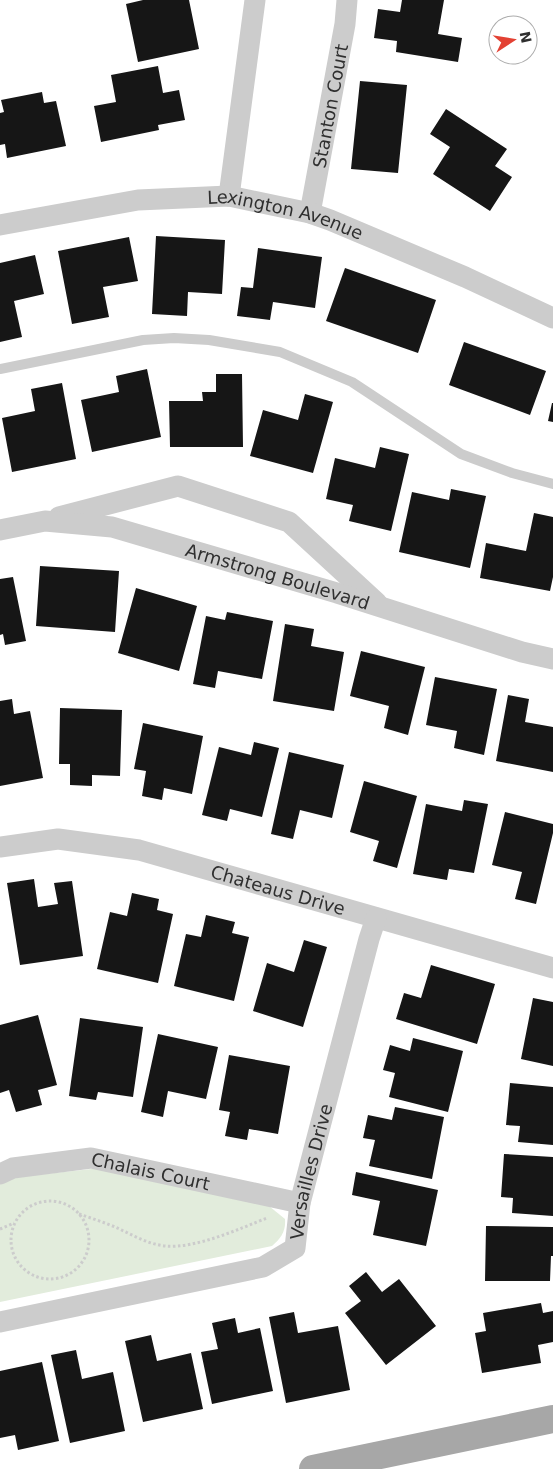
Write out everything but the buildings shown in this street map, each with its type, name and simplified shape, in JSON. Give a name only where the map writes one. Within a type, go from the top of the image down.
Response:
[{"type":"main road","points":[[313,1469],[553,1419]]},
{"type":"street","points":[[229,196],[255,0]]},
{"type":"street","name":"Stanton Court","points":[[310,213],[345,24],[347,0]]},
{"type":"street","name":"Lexington Avenue","points":[[0,225],[138,200],[229,196],[310,213],[465,277],[553,318]]},
{"type":"street","points":[[45,521],[178,486],[289,522],[383,608]]},
{"type":"street","name":"Armstrong Boulevard","points":[[0,530],[45,521],[112,527],[383,608],[522,652],[553,659]]},
{"type":"street","name":"Chateaus Drive","points":[[0,847],[58,839],[139,850],[553,968]]},
{"type":"street","name":"Versailles Drive","points":[[0,1322],[264,1267],[294,1248],[300,1202],[369,938],[376,918]]},
{"type":"street","name":"Chalais Court","points":[[0,1174],[13,1168],[91,1158],[300,1202]]},
{"type":"lane","points":[[0,369],[143,340],[174,338],[209,340],[280,352],[352,382],[461,454],[512,473],[553,484]]},
{"type":"path","points":[[44,1201],[56,1201],[68,1206],[78,1214],[87,1230],[88,1250],[82,1262],[74,1271],[62,1277],[49,1279],[36,1277],[25,1270],[17,1261],[12,1249],[11,1236],[14,1223],[22,1213],[32,1205],[44,1201]]},
{"type":"path","points":[[78,1214],[114,1227],[141,1240],[164,1246],[185,1245],[214,1238],[260,1221],[300,1202]]},
{"type":"path","points":[[0,1229],[14,1223]]},
{"type":"green space","points":[[101,1168],[269,1206],[285,1219],[284,1231],[272,1246],[0,1302],[0,1184],[17,1177]]}]
